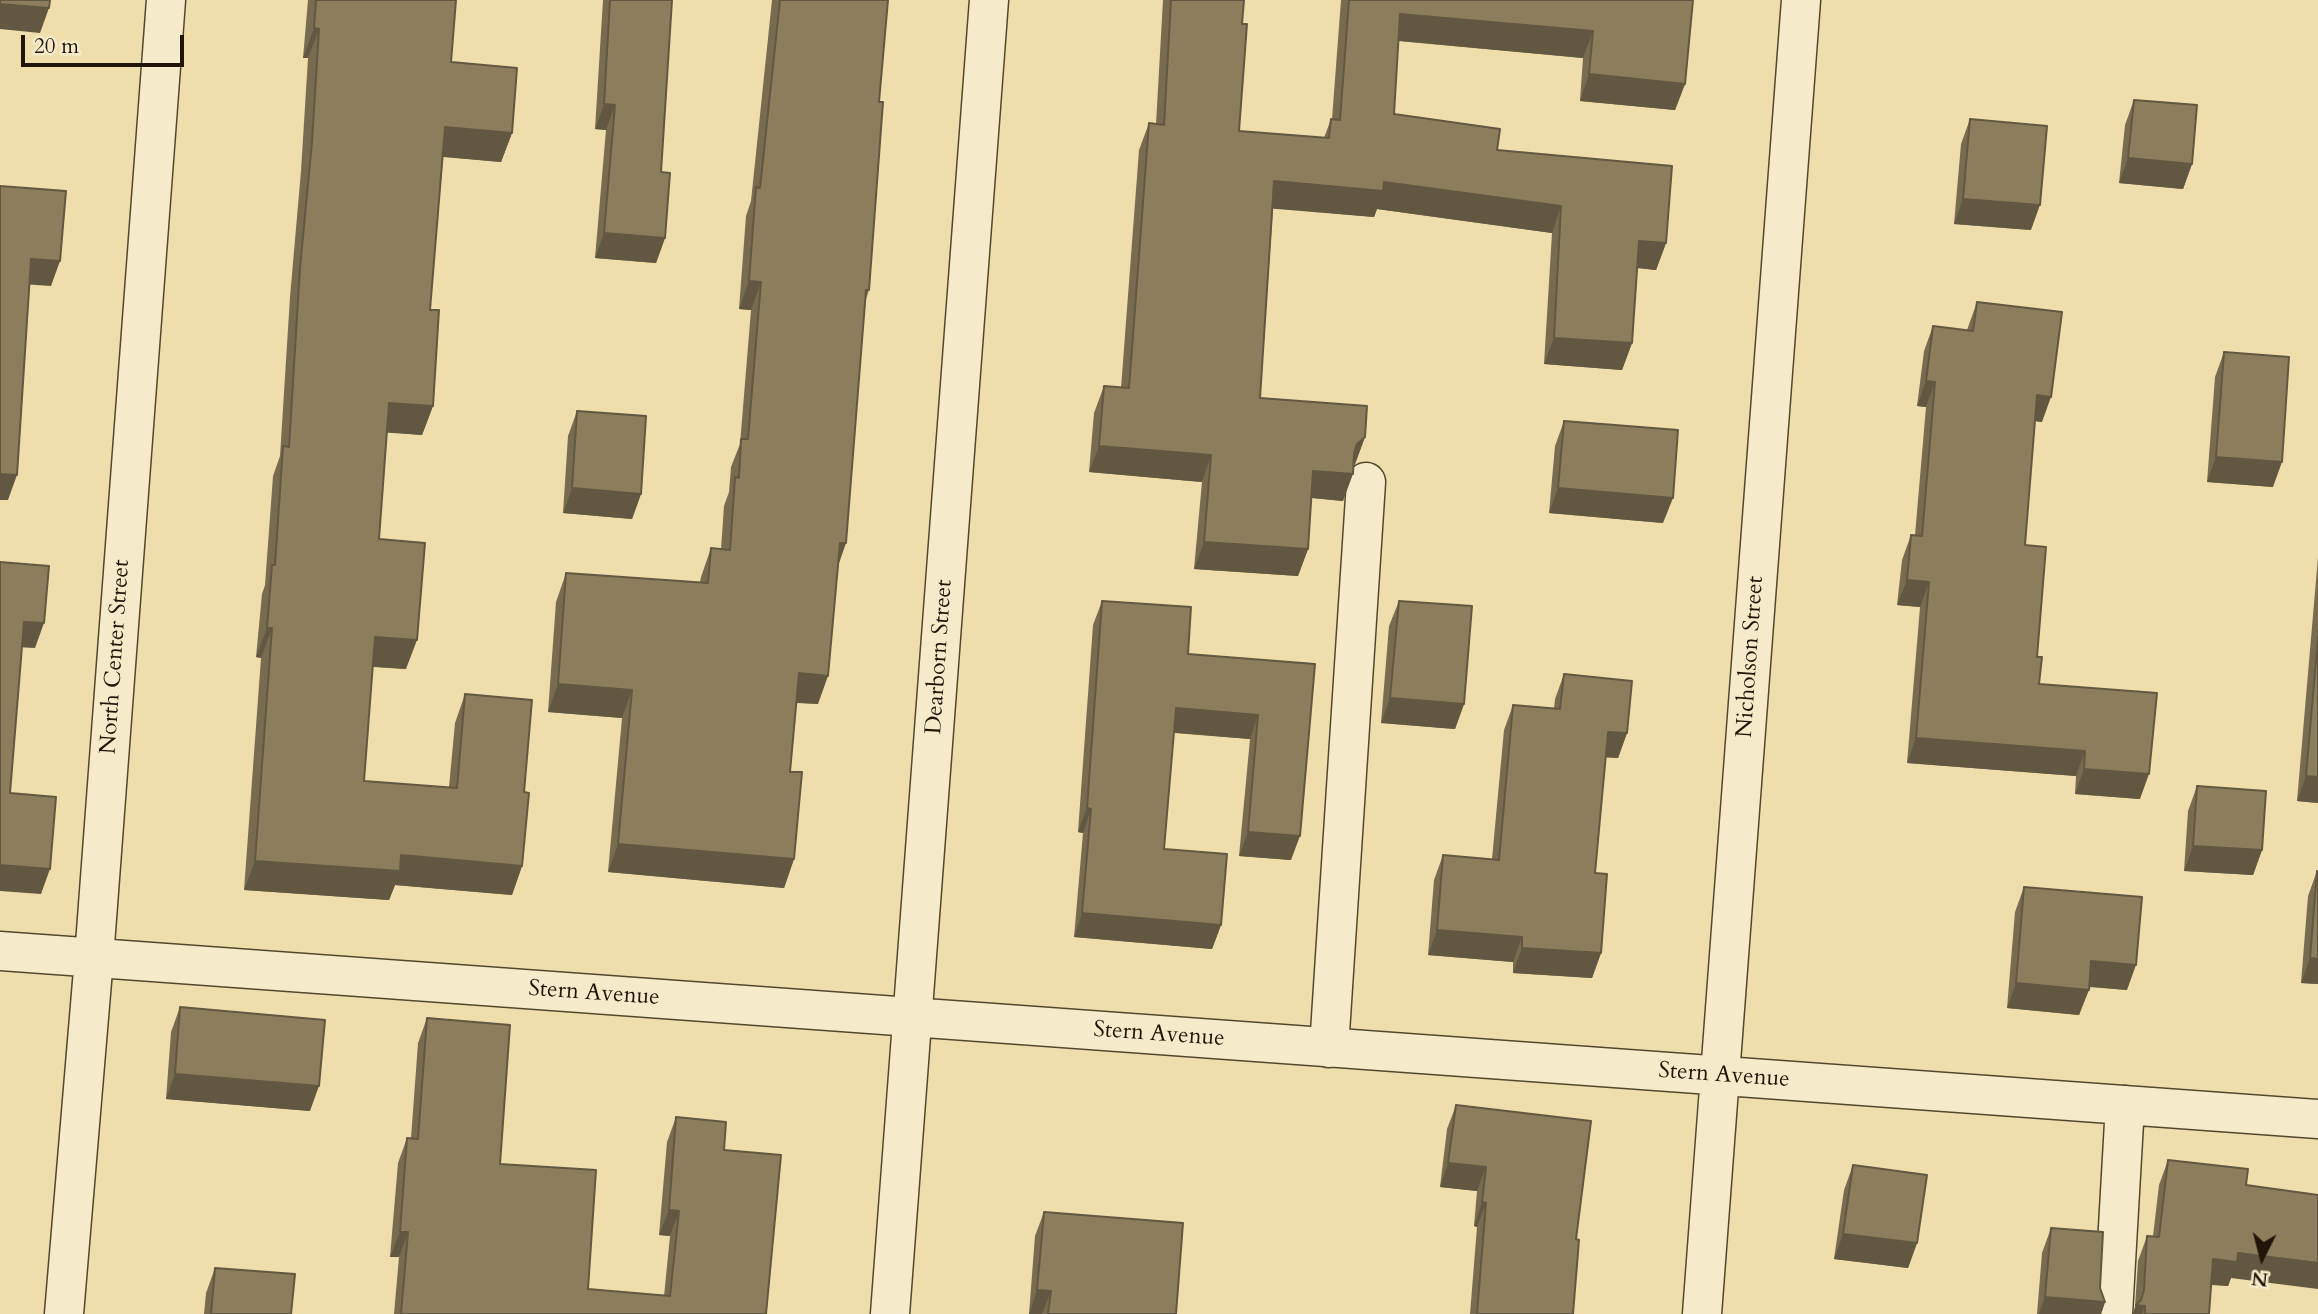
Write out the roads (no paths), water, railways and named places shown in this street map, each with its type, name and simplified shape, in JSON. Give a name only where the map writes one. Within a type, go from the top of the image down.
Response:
[{"type":"street","name":"North Center Street","points":[[64,1314],[94,958],[166,0]]},
{"type":"street","name":"Dearborn Street","points":[[890,1314],[989,0]]},
{"type":"street","name":"Nicholson Street","points":[[1702,1314],[1801,0]]},
{"type":"street","points":[[1329,1048],[1366,481]]},
{"type":"street","name":"Stern Avenue","points":[[0,951],[2318,1119]]},
{"type":"street","points":[[2113,1314],[2125,1105]]}]
